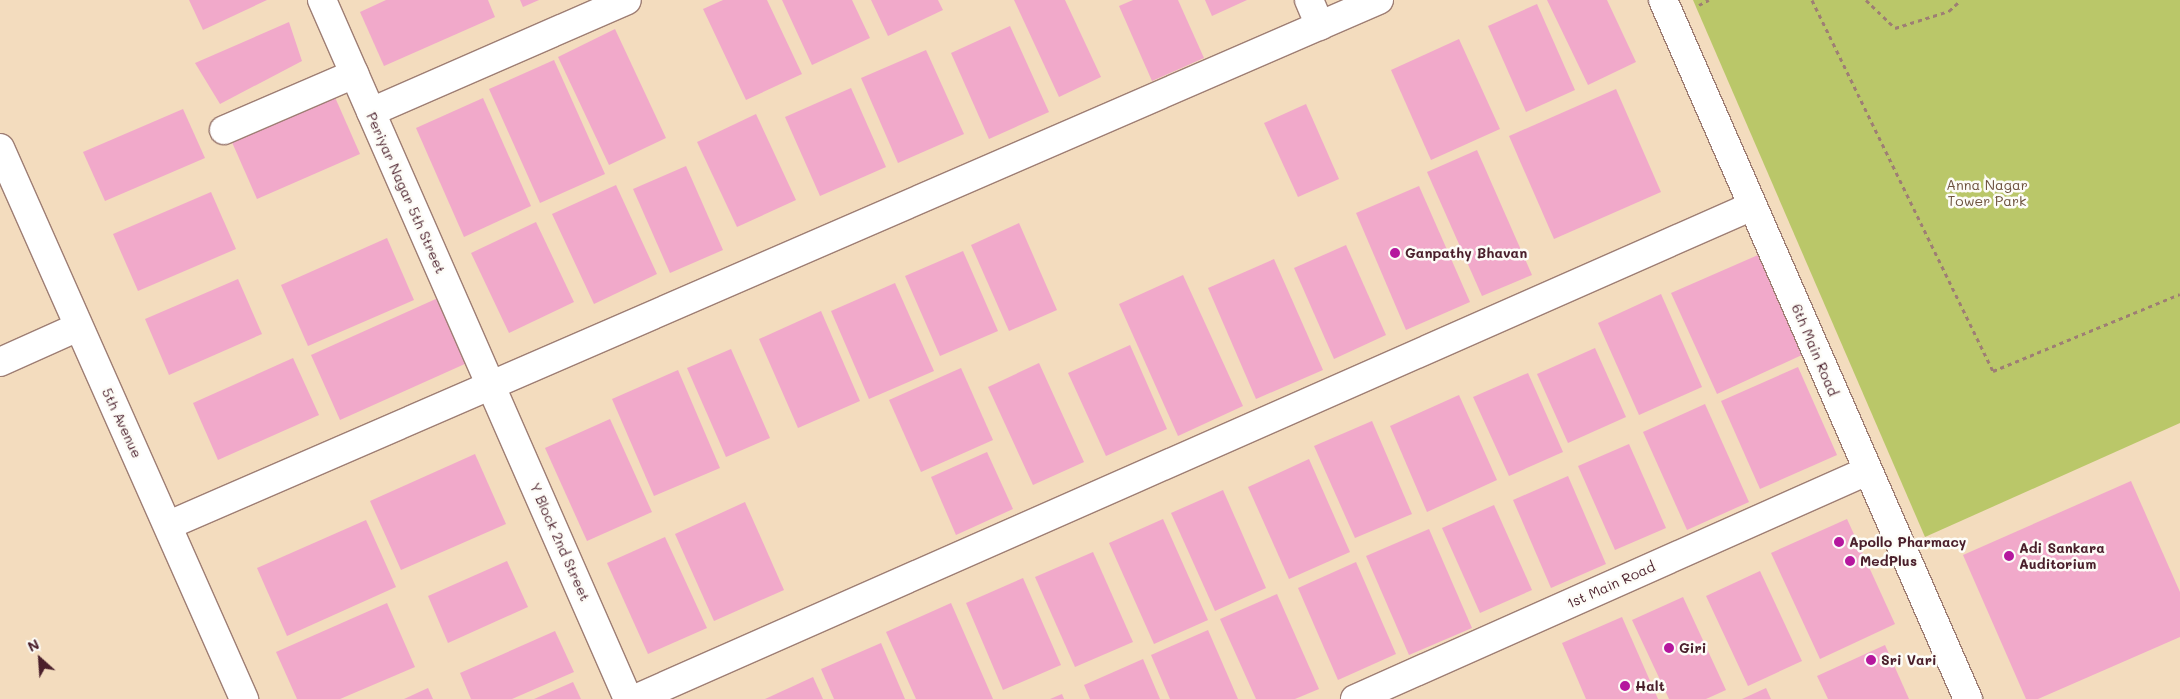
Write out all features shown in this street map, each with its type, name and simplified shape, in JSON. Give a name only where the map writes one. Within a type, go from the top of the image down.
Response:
[{"type":"street","name":"Periyar Nagar 5th Street","points":[[322,0],[491,386]]},
{"type":"street","points":[[371,112],[627,0]]},
{"type":"street","points":[[1309,0],[1320,26]]},
{"type":"street","points":[[169,525],[1379,0]]},
{"type":"street","name":"6th Main Road","points":[[1663,0],[1968,699]]},
{"type":"street","points":[[224,130],[354,74]]},
{"type":"street","name":"5th Avenue","points":[[0,148],[78,327],[169,525],[244,699]]},
{"type":"street","points":[[635,699],[1752,206]]},
{"type":"street","points":[[0,362],[78,327]]},
{"type":"street","name":"Y Block 2nd Street","points":[[491,386],[628,699]]},
{"type":"street","name":"1st Main Road","points":[[1355,699],[1868,471]]},
{"type":"path","points":[[1812,0],[1993,371],[2180,294]]},
{"type":"path","points":[[1866,0],[1895,28],[1949,11],[1961,0]]},
{"type":"green space","name":"Anna Nagar Tower Park","points":[[1693,0],[2180,0],[2180,423],[1925,537]]},
{"type":"building","points":[[189,0],[267,0],[203,30]]},
{"type":"building","points":[[386,0],[488,0],[495,17],[384,66],[360,12]]},
{"type":"building","points":[[520,0],[539,0],[523,7]]},
{"type":"building","points":[[723,0],[767,0],[802,74],[746,100],[703,9]]},
{"type":"building","points":[[782,0],[852,0],[870,38],[812,65]]},
{"type":"building","points":[[871,0],[938,0],[943,10],[888,36]]},
{"type":"building","points":[[1014,0],[1065,0],[1101,77],[1059,97]]},
{"type":"building","points":[[1133,0],[1178,0],[1204,58],[1152,81],[1119,6]]},
{"type":"building","points":[[1205,0],[1247,0],[1212,16]]},
{"type":"building","points":[[1547,0],[1607,0],[1636,62],[1588,85]]},
{"type":"building","points":[[1537,4],[1575,90],[1526,112],[1488,26]]},
{"type":"building","points":[[289,22],[302,61],[220,104],[195,63]]},
{"type":"building","points":[[1010,26],[1049,112],[989,139],[951,53]]},
{"type":"building","points":[[615,29],[666,138],[609,165],[558,57]]},
{"type":"building","points":[[1459,39],[1500,129],[1431,160],[1391,70]]},
{"type":"building","points":[[926,50],[964,134],[898,163],[861,78]]},
{"type":"building","points":[[554,60],[605,174],[540,203],[489,89]]},
{"type":"building","points":[[851,88],[886,167],[820,196],[785,117]]},
{"type":"building","points":[[1616,89],[1661,192],[1554,239],[1509,136]]},
{"type":"building","points":[[334,95],[360,154],[257,199],[231,140]]},
{"type":"building","points":[[483,98],[531,206],[464,237],[416,128]]},
{"type":"building","points":[[1306,104],[1339,179],[1298,197],[1264,123]]},
{"type":"building","points":[[183,109],[205,158],[105,201],[83,152]]},
{"type":"building","points":[[756,114],[796,200],[737,227],[697,142]]},
{"type":"building","points":[[1477,150],[1532,275],[1482,296],[1427,172]]},
{"type":"building","points":[[686,166],[723,250],[670,273],[633,189]]},
{"type":"building","points":[[616,185],[657,274],[594,304],[552,214]]},
{"type":"building","points":[[1419,186],[1470,302],[1406,330],[1356,213]]},
{"type":"building","points":[[211,192],[236,249],[138,291],[113,234]]},
{"type":"building","points":[[536,222],[574,302],[509,333],[471,253]]},
{"type":"building","points":[[1019,223],[1057,310],[1009,331],[971,245]]},
{"type":"building","points":[[387,238],[414,300],[308,346],[281,285]]},
{"type":"building","points":[[1346,245],[1386,335],[1334,359],[1294,268]]},
{"type":"building","points":[[963,251],[998,331],[940,356],[905,276]]},
{"type":"building","points":[[1758,255],[1802,355],[1717,394],[1671,293]]},
{"type":"building","points":[[1274,259],[1323,370],[1256,399],[1208,288]]},
{"type":"building","points":[[1183,275],[1243,406],[1178,436],[1119,304]]},
{"type":"building","points":[[238,279],[262,334],[169,375],[145,319]]},
{"type":"building","points":[[895,283],[934,371],[869,399],[831,311]]},
{"type":"building","points":[[1661,294],[1702,387],[1639,415],[1598,323]]},
{"type":"building","points":[[438,298],[467,363],[340,420],[311,355]]},
{"type":"building","points":[[821,311],[860,401],[798,428],[759,339]]},
{"type":"building","points":[[1130,345],[1167,429],[1106,456],[1068,373]]},
{"type":"building","points":[[1595,348],[1626,417],[1568,443],[1537,374]]},
{"type":"building","points":[[731,349],[770,438],[726,457],[687,368]]},
{"type":"building","points":[[293,358],[319,415],[218,460],[193,403]]},
{"type":"building","points":[[1039,363],[1084,462],[1033,485],[988,387]]},
{"type":"building","points":[[1798,367],[1837,455],[1760,489],[1721,401]]},
{"type":"building","points":[[961,368],[993,440],[921,472],[889,400]]},
{"type":"building","points":[[678,370],[720,468],[654,496],[612,399]]},
{"type":"building","points":[[1528,373],[1563,452],[1509,476],[1473,397]]},
{"type":"building","points":[[1459,395],[1497,480],[1427,512],[1390,426]]},
{"type":"building","points":[[1705,404],[1749,502],[1687,530],[1643,432]]},
{"type":"building","points":[[610,419],[652,512],[587,541],[545,448]]},
{"type":"building","points":[[1372,421],[1412,514],[1355,538],[1314,446]]},
{"type":"building","points":[[1629,444],[1666,528],[1615,550],[1578,466]]},
{"type":"building","points":[[987,452],[1013,509],[956,535],[931,477]]},
{"type":"building","points":[[475,454],[506,524],[401,570],[370,501]]},
{"type":"building","points":[[1309,459],[1350,552],[1289,579],[1248,487]]},
{"type":"building","points":[[1568,476],[1606,564],[1551,588],[1513,500]]},
{"type":"building","points":[[2131,481],[2180,592],[2180,637],[2038,699],[2026,699],[1963,555]]},
{"type":"building","points":[[1223,490],[1266,588],[1215,611],[1171,513]]},
{"type":"building","points":[[745,502],[784,590],[714,621],[675,534]]},
{"type":"building","points":[[1494,505],[1532,590],[1480,613],[1442,528]]},
{"type":"building","points":[[1163,519],[1208,620],[1154,644],[1109,543]]},
{"type":"building","points":[[1847,519],[1895,624],[1820,659],[1771,553]]},
{"type":"building","points":[[366,520],[396,587],[287,636],[257,568]]},
{"type":"building","points":[[1429,529],[1472,628],[1409,655],[1366,556]]},
{"type":"building","points":[[665,537],[707,628],[648,654],[607,563]]},
{"type":"building","points":[[1093,552],[1133,642],[1075,667],[1035,577]]},
{"type":"building","points":[[507,561],[528,607],[448,643],[428,596]]},
{"type":"building","points":[[1356,562],[1396,654],[1338,680],[1298,588]]},
{"type":"building","points":[[1760,571],[1802,661],[1748,686],[1706,596]]},
{"type":"building","points":[[1023,578],[1061,665],[1003,690],[966,603]]},
{"type":"building","points":[[1277,594],[1319,689],[1295,699],[1256,699],[1220,619]]},
{"type":"building","points":[[1683,597],[1726,690],[1706,699],[1669,699],[1632,620]]},
{"type":"building","points":[[387,603],[415,667],[340,699],[297,699],[276,652]]},
{"type":"building","points":[[951,603],[993,699],[916,699],[886,632]]},
{"type":"building","points":[[1622,617],[1658,699],[1586,699],[1562,643]]},
{"type":"building","points":[[1208,630],[1238,699],[1170,699],[1151,655]]},
{"type":"building","points":[[555,631],[574,672],[512,699],[471,699],[460,673]]},
{"type":"building","points":[[881,643],[905,699],[834,699],[821,669]]},
{"type":"building","name":"Sri Vari","points":[[1885,645],[1909,699],[1828,699],[1817,676]]},
{"type":"building","points":[[1143,659],[1160,699],[1090,699],[1084,685]]},
{"type":"building","points":[[813,677],[823,699],[765,699]]},
{"type":"building","points":[[573,682],[581,699],[534,699]]},
{"type":"building","points":[[428,688],[433,699],[404,699]]},
{"type":"building","points":[[1766,688],[1771,699],[1742,699]]},
{"type":"building","points":[[1062,694],[1064,699],[1050,699]]},
{"type":"place","name":"Ganpathy Bhavan","points":[[1395,253]]},
{"type":"place","name":"Apollo Pharmacy","points":[[1839,542]]},
{"type":"place","name":"Adi Sankara Auditorium","points":[[2009,556]]},
{"type":"place","name":"MedPlus","points":[[1850,561]]},
{"type":"place","name":"Giri","points":[[1669,648]]},
{"type":"place","name":"Sri Vari","points":[[1871,660]]},
{"type":"place","name":"Halt","points":[[1625,686]]}]
